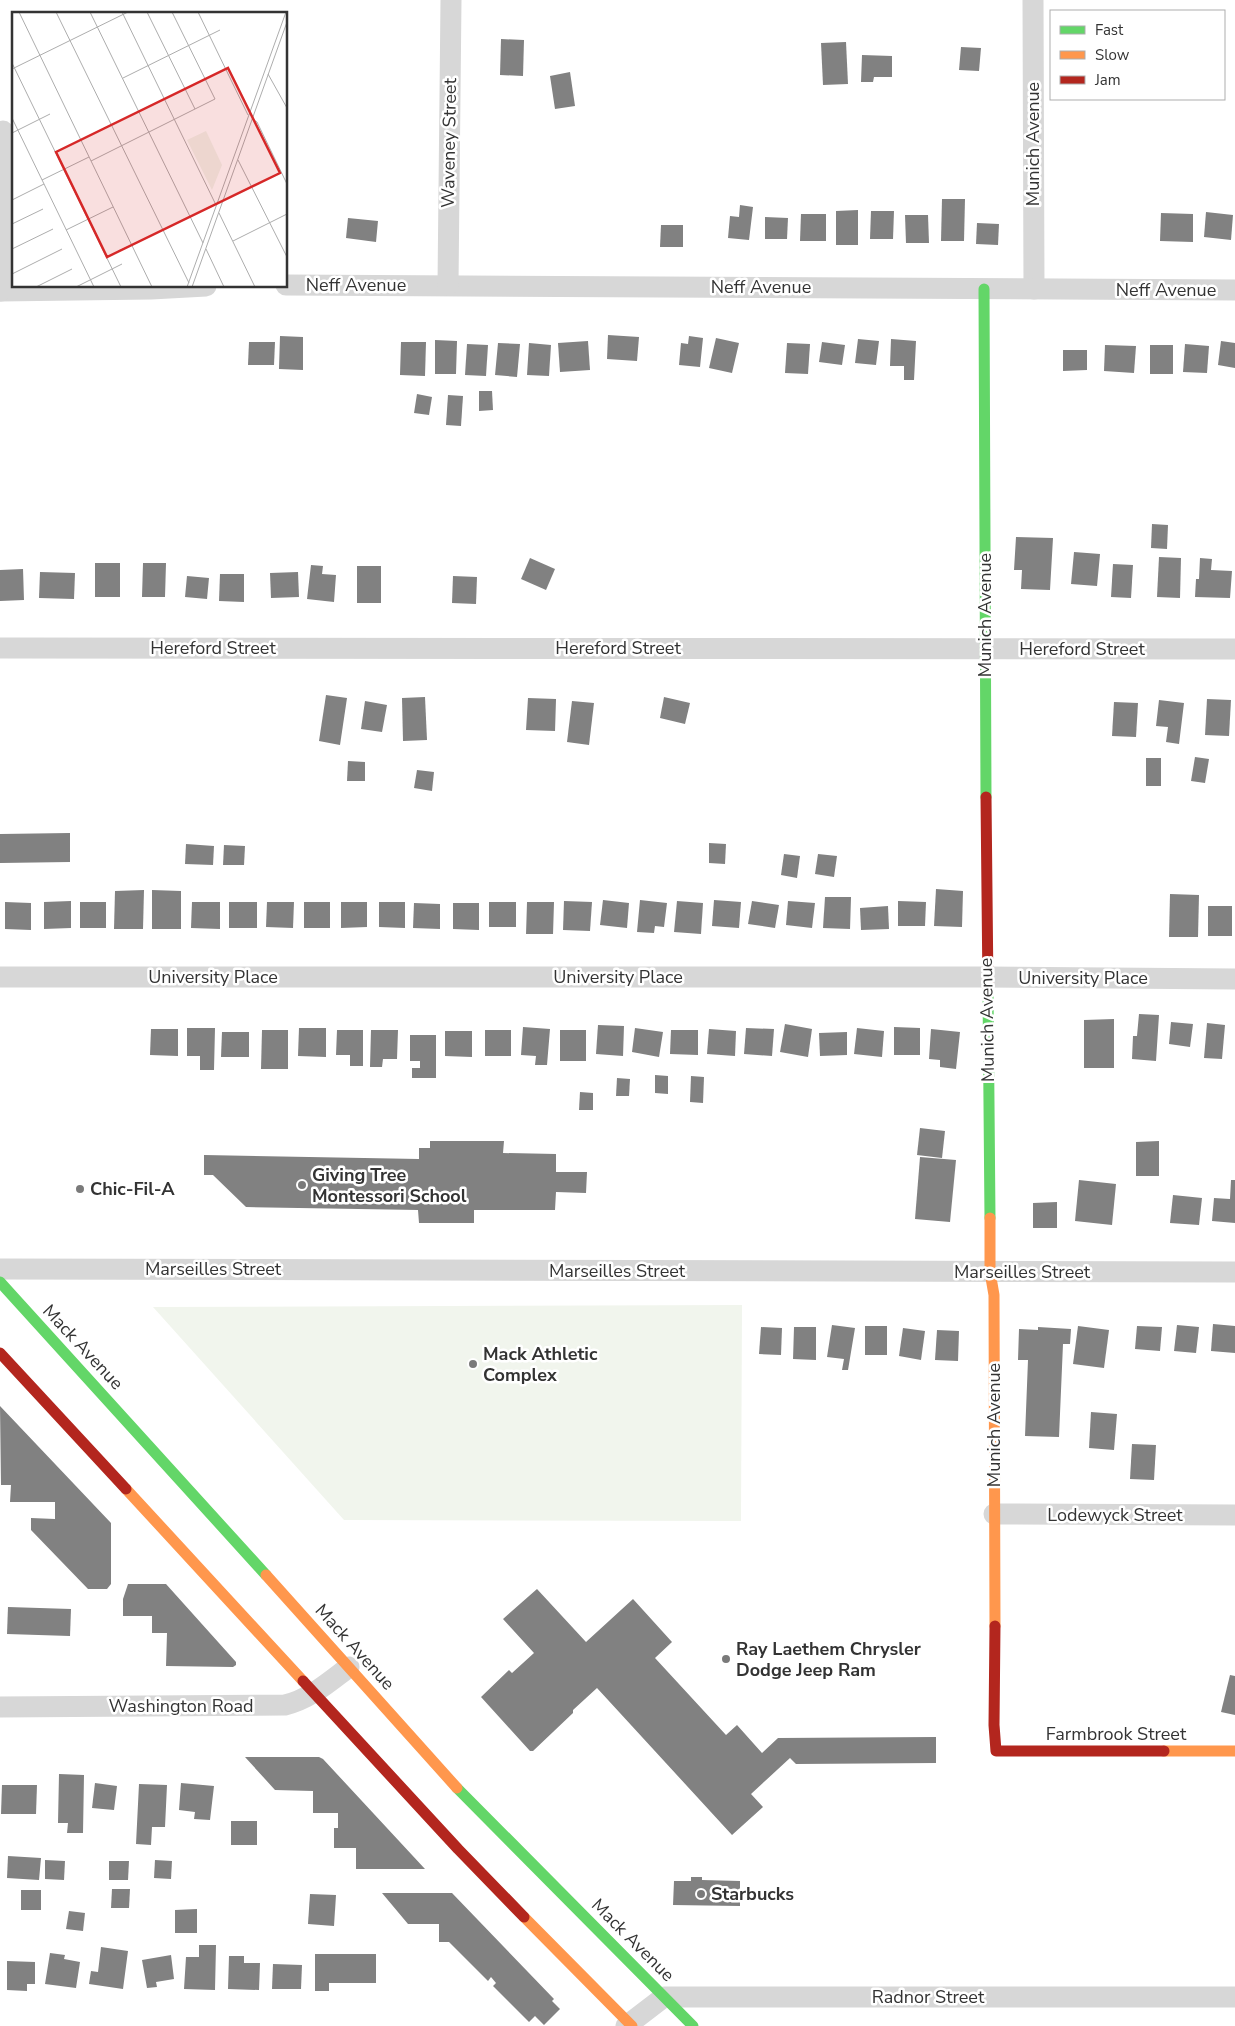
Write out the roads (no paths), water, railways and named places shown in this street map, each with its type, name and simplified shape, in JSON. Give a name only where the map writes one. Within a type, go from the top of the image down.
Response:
[{"type":"main road","name":"Munich Avenue","points":[[984,289],[987,977],[990,1272],[994,1295],[994,1725],[996,1751]]},
{"type":"main road","name":"Mack Avenue","points":[[0,1282],[461,1793],[693,2026]]},
{"type":"main road","points":[[0,1353],[458,1849],[629,2025]]},
{"type":"main road","name":"Farmbrook Street","points":[[996,1751],[1235,1752]]},
{"type":"street","name":"Waveney Street","points":[[448,285],[451,0]]},
{"type":"street","name":"Munich Avenue","points":[[1033,0],[1034,289]]},
{"type":"street","points":[[3,131],[0,291],[169,288]]},
{"type":"street","name":"Neff Avenue","points":[[288,285],[1235,290]]},
{"type":"street","name":"Hereford Street","points":[[0,648],[1235,649]]},
{"type":"street","name":"University Place","points":[[0,977],[987,977],[1235,979]]},
{"type":"street","name":"Marseilles Street","points":[[0,1269],[1235,1272]]},
{"type":"street","name":"Lodewyck Street","points":[[994,1514],[1235,1515]]},
{"type":"street","name":"Washington Road","points":[[0,1707],[285,1705],[300,1702],[314,1694],[349,1667]]},
{"type":"street","points":[[629,2025],[664,1997]]},
{"type":"street","name":"Radnor Street","points":[[664,1997],[1235,1997]]},
{"type":"place","name":"Giving Tree Montessori School","points":[[302,1185]]},
{"type":"place","name":"Chic-Fil-A","points":[[80,1189]]},
{"type":"place","name":"Mack Athletic Complex","points":[[473,1364]]},
{"type":"place","name":"Ray Laethem Chrysler Dodge Jeep Ram","points":[[726,1659]]},
{"type":"place","name":"Starbucks","points":[[701,1894]]}]
